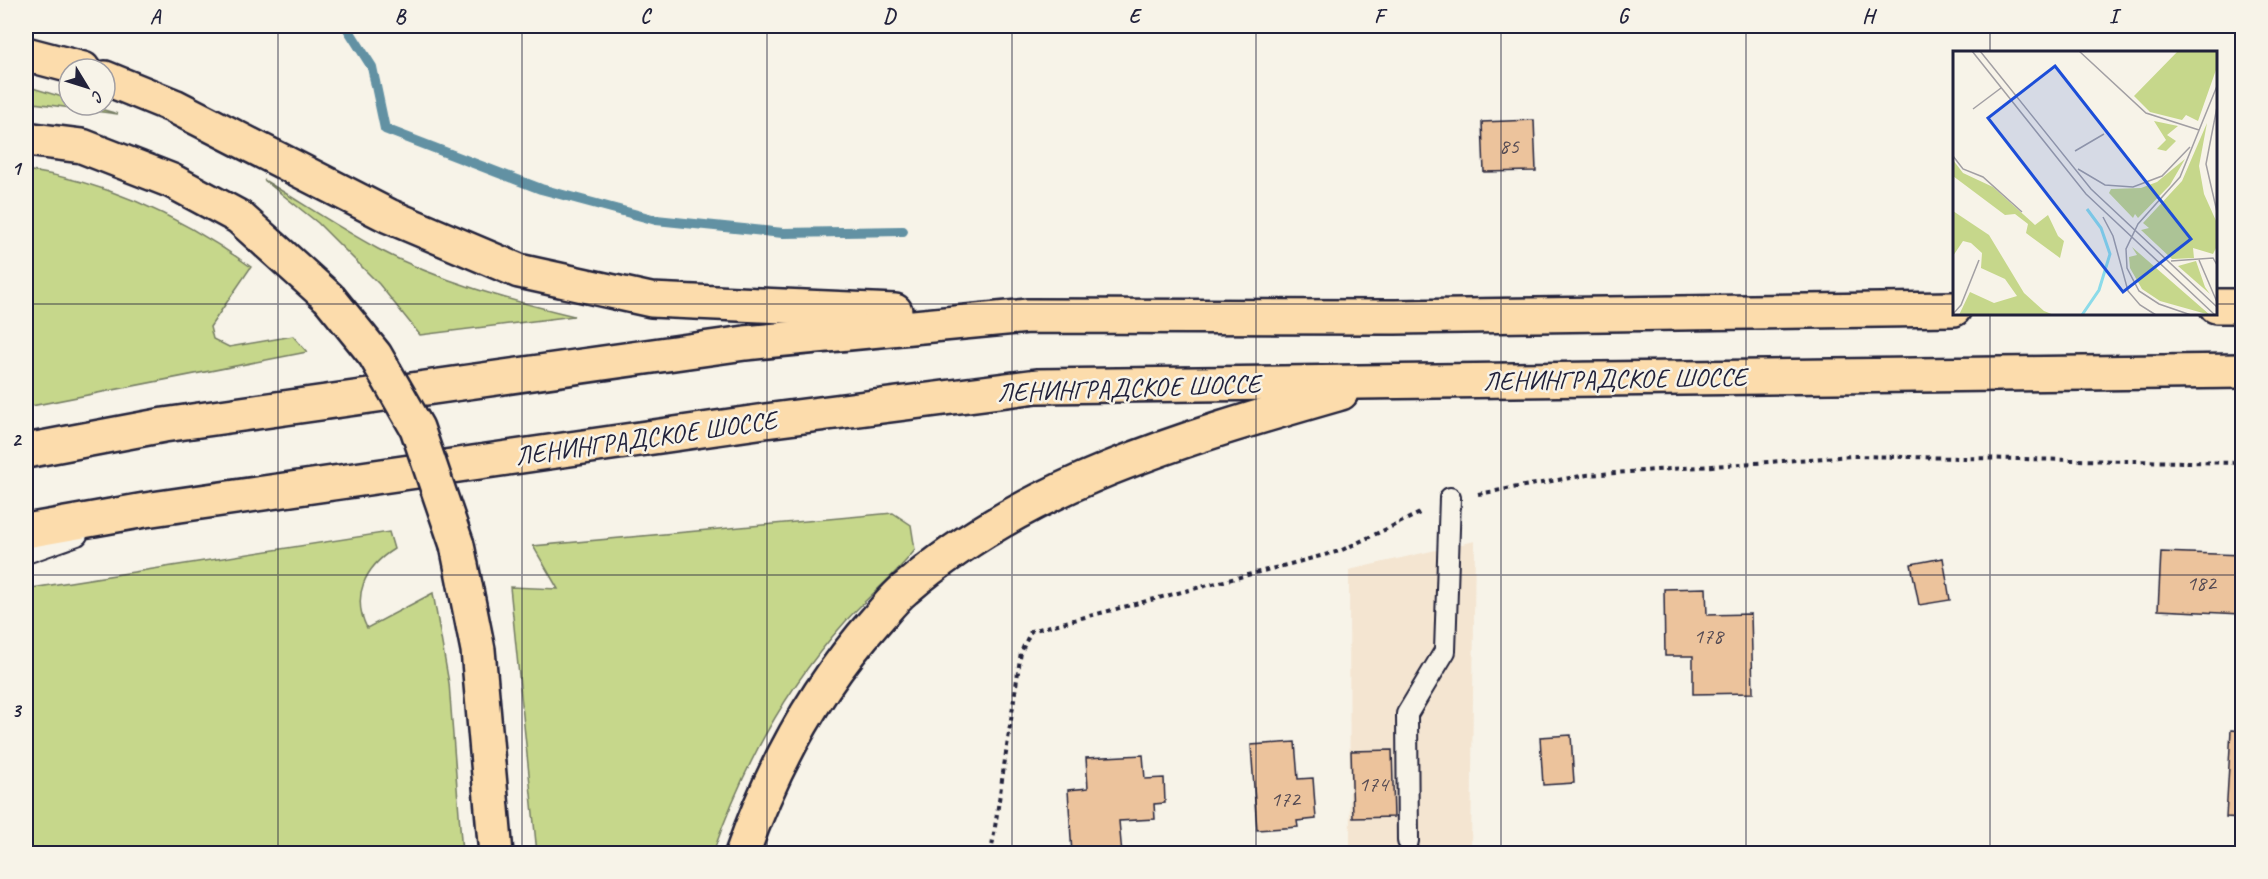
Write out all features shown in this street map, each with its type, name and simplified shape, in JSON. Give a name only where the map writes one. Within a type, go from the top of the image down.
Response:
[{"type":"highway","points":[[26,54],[57,62]]},
{"type":"highway","points":[[117,83],[174,106],[389,216],[519,271],[651,300],[1028,316],[1395,317],[1953,309]]},
{"type":"highway","points":[[26,139],[82,146],[172,181],[239,217],[329,298],[375,355],[417,428],[457,546],[478,650],[496,854]]},
{"type":"highway","points":[[2217,306],[2242,306]]},
{"type":"highway","points":[[26,451],[164,425],[745,342],[1028,316]]},
{"type":"highway","name":"ЛЕНИНГРАДСКОЕ ШОССЕ","points":[[26,531],[145,510],[765,421],[1037,386],[2242,371]]},
{"type":"highway","points":[[742,854],[790,742],[845,655],[904,589],[986,529],[1074,482],[1189,437],[1382,381]]},
{"type":"lane","points":[[1408,842],[1407,714],[1445,651],[1450,498]]},
{"type":"lane","points":[[26,553],[145,510]]},
{"type":"path","points":[[991,854],[1021,652],[1031,630],[1340,551],[1450,498],[1587,475],[1852,456],[2242,464]]},
{"type":"shaded area","points":[[1475,541],[1471,853],[1350,853],[1349,570]]},
{"type":"green space","points":[[26,86],[57,95],[57,106],[26,102]]},
{"type":"green space","points":[[26,170],[86,183],[115,193],[172,218],[225,249],[251,267],[210,327],[213,339],[229,347],[293,336],[307,352],[26,407]]},
{"type":"green space","points":[[264,180],[349,233],[425,271],[474,288],[574,316],[420,335],[379,284],[318,223]]},
{"type":"green space","points":[[893,513],[911,525],[915,550],[845,622],[823,648],[785,702],[767,731],[737,791],[713,853],[537,853],[510,587],[558,589],[533,546]]},
{"type":"green space","points":[[389,532],[394,549],[375,564],[368,573],[361,594],[362,616],[367,628],[433,593],[449,683],[462,853],[26,853],[26,589]]},
{"type":"building","points":[[1534,120],[1536,171],[1484,172],[1482,122]]},
{"type":"building","points":[[2161,552],[2242,555],[2242,614],[2158,610]]},
{"type":"building","points":[[1943,558],[1950,600],[1919,605],[1911,564]]},
{"type":"building","points":[[1706,588],[1707,615],[1751,614],[1753,693],[1693,694],[1693,656],[1665,656],[1664,589]]},
{"type":"building","points":[[2231,730],[2242,731],[2242,818],[2226,817]]},
{"type":"building","points":[[1571,735],[1574,783],[1543,785],[1540,737]]},
{"type":"building","points":[[1295,742],[1298,779],[1313,778],[1316,819],[1297,821],[1298,827],[1257,830],[1251,745]]},
{"type":"building","points":[[1392,750],[1394,817],[1353,818],[1351,751]]},
{"type":"building","points":[[1143,755],[1145,779],[1164,778],[1165,803],[1154,804],[1155,819],[1119,821],[1122,854],[1072,854],[1068,790],[1088,788],[1086,758]]},
{"type":"waterway","points":[[346,26],[372,67],[385,129],[541,189],[656,220],[783,233],[903,231]]}]
